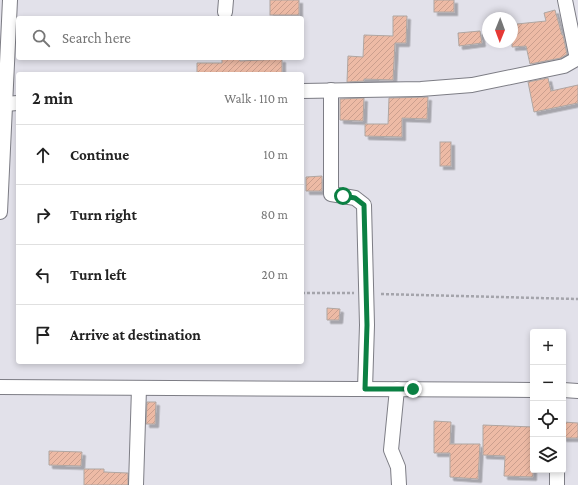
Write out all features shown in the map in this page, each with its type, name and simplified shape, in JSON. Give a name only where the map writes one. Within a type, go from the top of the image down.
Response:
[{"type":"street","points":[[0,212],[11,103],[10,0]]},
{"type":"street","points":[[304,91],[421,89],[472,85],[564,66],[577,58],[565,0]]},
{"type":"street","points":[[331,90],[331,194],[355,198],[364,205],[366,293],[365,389]]},
{"type":"street","points":[[0,386],[530,390]]},
{"type":"street","points":[[136,485],[139,388]]},
{"type":"street","points":[[397,389],[391,450],[398,467],[399,485]]},
{"type":"street","points":[[566,390],[578,390]]},
{"type":"street","points":[[556,473],[557,485]]},
{"type":"path","points":[[304,293],[366,293],[578,299]]},
{"type":"building","points":[[270,0],[299,0],[299,15],[270,15]]},
{"type":"building","points":[[434,0],[454,0],[454,12],[434,12]]},
{"type":"building","points":[[555,10],[567,54],[561,58],[530,64],[526,46],[518,47],[518,24],[546,21],[544,13]]},
{"type":"building","points":[[393,16],[407,16],[406,43],[395,43],[393,80],[364,79],[364,81],[347,82],[348,56],[363,57],[364,35],[393,36]]},
{"type":"building","points":[[480,31],[482,43],[459,46],[458,33]]},
{"type":"building","points":[[222,60],[282,60],[282,72],[197,72],[197,63],[222,63]]},
{"type":"building","points":[[548,78],[551,91],[578,85],[578,103],[534,112],[528,82]]},
{"type":"building","points":[[428,97],[427,119],[402,118],[402,137],[365,136],[365,124],[388,124],[389,98]]},
{"type":"building","points":[[364,98],[363,121],[340,120],[340,99]]},
{"type":"building","points":[[440,142],[451,142],[451,166],[440,166]]},
{"type":"building","points":[[322,176],[322,191],[306,191],[306,177]]},
{"type":"building","points":[[327,308],[340,309],[339,320],[327,320]]},
{"type":"building","points":[[147,402],[156,402],[155,424],[146,424]]},
{"type":"building","points":[[434,421],[451,422],[450,444],[480,444],[478,479],[450,477],[450,453],[434,453]]},
{"type":"building","points":[[566,422],[578,423],[578,438],[566,438]]},
{"type":"building","points":[[483,425],[530,427],[530,473],[533,473],[533,477],[504,476],[505,456],[483,455]]},
{"type":"building","points":[[49,451],[82,452],[81,466],[49,465]]},
{"type":"building","points":[[84,469],[104,469],[104,472],[128,473],[128,485],[84,485]]},
{"type":"route","points":[[343,196],[355,198],[364,205],[367,325],[365,389],[413,389]]}]
